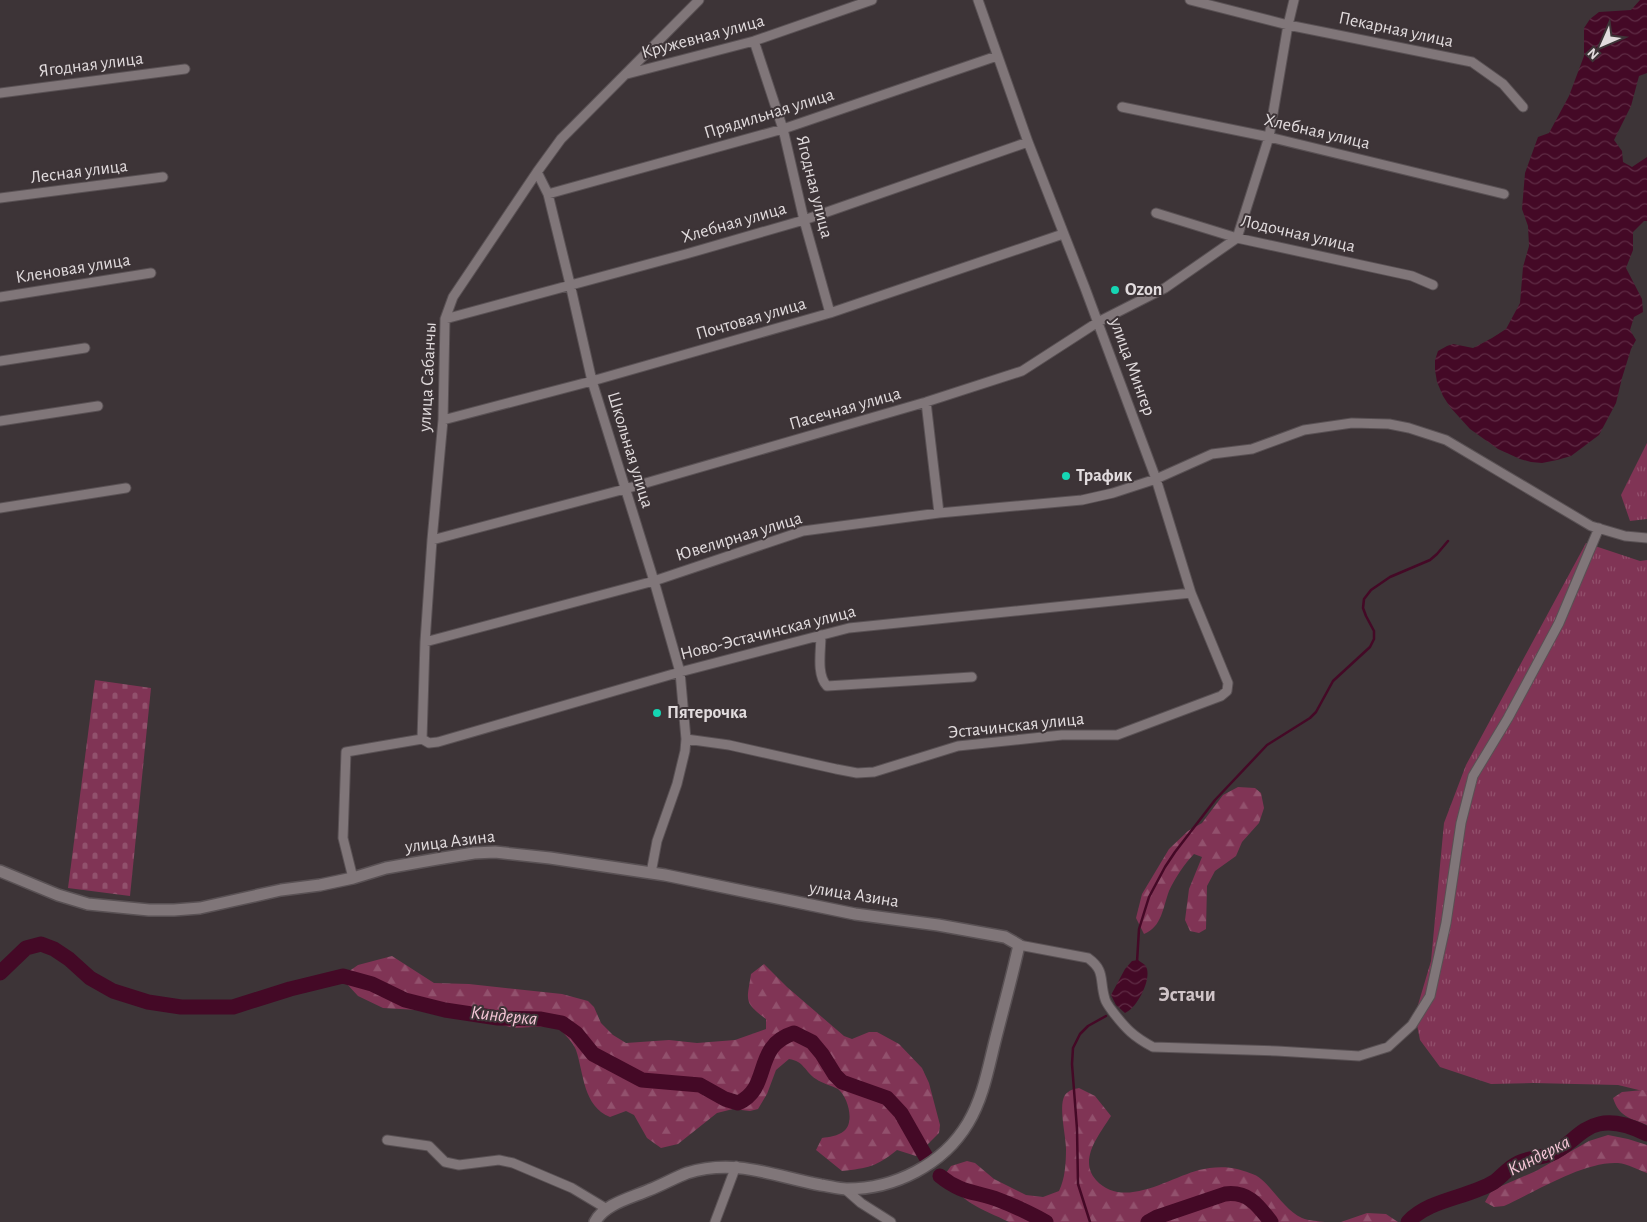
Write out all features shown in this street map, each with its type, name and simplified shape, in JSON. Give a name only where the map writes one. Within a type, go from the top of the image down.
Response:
[{"type":"street","name":"улица Сабанчы","points":[[422,739],[425,642],[443,420],[445,319],[453,297],[560,139],[699,0]]},
{"type":"street","name":"Кружевная улица","points":[[626,74],[754,41],[872,0]]},
{"type":"street","name":"улица Мингер","points":[[978,0],[1028,142],[1098,322],[1156,480],[1191,593],[1228,684],[1227,691]]},
{"type":"street","name":"Пекарная улица","points":[[1190,0],[1288,25],[1472,62],[1503,84],[1522,107]]},
{"type":"street","points":[[1237,238],[1269,137],[1294,0]]},
{"type":"street","name":"Ягодная улица","points":[[754,41],[783,128],[804,220],[830,313]]},
{"type":"street","name":"Прядильная улица","points":[[548,194],[783,128],[997,56]]},
{"type":"street","name":"Ягодная улица","points":[[0,93],[185,69]]},
{"type":"street","name":"Хлебная улица","points":[[1122,107],[1269,137],[1504,194]]},
{"type":"street","name":"Хлебная улица","points":[[445,319],[804,220],[1028,142]]},
{"type":"street","name":"Школьная улица","points":[[537,172],[548,194],[592,381],[680,672],[686,738],[677,784],[658,841],[651,873]]},
{"type":"street","name":"Лесная улица","points":[[0,198],[163,177]]},
{"type":"street","name":"Лодочная улица","points":[[1156,213],[1237,238],[1412,276],[1433,285]]},
{"type":"street","name":"Почтовая улица","points":[[443,420],[592,381],[830,313],[1063,234]]},
{"type":"street","name":"Пасечная улица","points":[[432,540],[625,489],[926,402],[1022,371],[1098,322],[1165,288],[1237,238]]},
{"type":"street","name":"Кленовая улица","points":[[0,297],[151,273]]},
{"type":"street","points":[[0,361],[85,348]]},
{"type":"street","points":[[926,402],[939,513]]},
{"type":"street","points":[[0,421],[98,406]]},
{"type":"street","name":"Ювелирная улица","points":[[425,642],[654,581],[803,532],[939,513],[1082,500],[1156,480],[1212,454],[1252,449],[1304,430],[1352,423],[1389,424],[1409,428],[1446,440],[1591,526],[1625,536],[1647,538]]},
{"type":"street","points":[[0,508],[126,488]]},
{"type":"street","points":[[595,1222],[600,1214],[607,1209],[686,1174],[715,1167],[736,1166],[845,1189],[872,1187],[912,1174],[940,1155],[957,1138],[968,1123],[983,1090],[1019,945],[1088,958],[1097,964],[1101,973],[1105,1000],[1124,1027],[1138,1039],[1154,1046],[1345,1056],[1359,1056],[1388,1047],[1412,1025],[1430,996],[1446,923],[1461,822],[1473,776],[1508,718],[1559,623],[1599,528]]},
{"type":"street","name":"Ново-Эстачинская улица","points":[[422,739],[429,742],[438,742],[680,672],[849,628],[1191,593]]},
{"type":"street","points":[[821,635],[821,674],[823,682],[827,686],[972,677]]},
{"type":"street","name":"Эстачинская улица","points":[[686,738],[729,745],[857,773],[874,772],[958,746],[1062,735],[1117,735],[1220,696],[1227,691]]},
{"type":"street","points":[[353,878],[343,838],[346,752],[422,739]]},
{"type":"street","name":"улица Азина","points":[[0,871],[58,895],[88,904],[149,910],[200,908],[281,890],[353,878],[386,868],[446,857],[496,852],[651,873],[855,914],[938,925],[1005,937],[1019,945]]},
{"type":"street","points":[[387,1140],[429,1146],[445,1162],[459,1165],[499,1160],[513,1163],[572,1188],[607,1209]]},
{"type":"street","points":[[715,1222],[736,1166]]},
{"type":"street","points":[[845,1189],[861,1203],[891,1222]]},
{"type":"green space","points":[[1647,443],[1647,519],[1630,521],[1621,495]]},
{"type":"green space","points":[[1586,543],[1640,561],[1647,560],[1647,1092],[1618,1085],[1491,1084],[1440,1067],[1420,1040],[1415,1015],[1431,961],[1444,823],[1466,765]]},
{"type":"green space","points":[[95,680],[151,688],[130,896],[68,888]]},
{"type":"green space","points":[[1238,787],[1255,788],[1261,793],[1264,808],[1259,823],[1242,842],[1236,856],[1215,871],[1207,886],[1206,929],[1199,933],[1190,931],[1185,920],[1189,889],[1202,857],[1194,854],[1171,886],[1161,916],[1155,927],[1144,934],[1136,918],[1142,894],[1169,849],[1188,831],[1202,823],[1223,795]]},
{"type":"green space","points":[[392,956],[434,983],[469,984],[562,994],[588,1001],[594,1007],[601,1023],[613,1035],[626,1043],[669,1040],[697,1043],[735,1040],[766,1029],[766,1019],[753,1009],[748,1000],[751,974],[764,964],[787,987],[844,1036],[852,1039],[869,1032],[877,1032],[899,1044],[922,1068],[929,1083],[940,1125],[939,1133],[916,1156],[897,1150],[871,1166],[842,1171],[816,1150],[822,1138],[839,1134],[847,1127],[850,1116],[845,1098],[838,1089],[819,1081],[801,1064],[789,1059],[776,1070],[767,1094],[758,1109],[750,1111],[733,1109],[717,1113],[678,1144],[661,1148],[647,1138],[634,1115],[626,1111],[610,1117],[594,1105],[586,1088],[576,1050],[571,1041],[559,1028],[550,1026],[514,1028],[453,1012],[383,1008],[358,996],[346,983],[345,974],[358,965]]},
{"type":"green space","points":[[1079,1088],[1095,1096],[1111,1116],[1096,1139],[1089,1164],[1096,1180],[1107,1189],[1119,1192],[1133,1192],[1160,1185],[1199,1170],[1218,1167],[1233,1168],[1259,1177],[1296,1215],[1308,1220],[1325,1222],[1009,1222],[971,1204],[956,1191],[946,1173],[951,1166],[967,1161],[975,1163],[994,1179],[1026,1195],[1043,1197],[1059,1191],[1064,1176],[1066,1160],[1062,1113],[1063,1100],[1068,1092]]},
{"type":"green space","points":[[1643,1090],[1647,1092],[1647,1125],[1622,1113],[1613,1098],[1622,1092]]},
{"type":"green space","points":[[1608,1135],[1647,1145],[1647,1173],[1618,1163],[1605,1164],[1575,1172],[1504,1206],[1494,1207],[1485,1202],[1490,1193],[1499,1187],[1536,1171],[1589,1141]]},
{"type":"green space","points":[[1367,1213],[1386,1214],[1398,1222],[1341,1222]]},
{"type":"water","points":[[1640,0],[1647,0],[1647,73],[1639,76],[1631,106],[1614,140],[1622,151],[1623,162],[1632,167],[1647,157],[1647,221],[1644,221],[1633,232],[1633,250],[1626,268],[1642,299],[1643,312],[1634,317],[1630,330],[1636,340],[1631,349],[1616,403],[1599,435],[1571,456],[1542,463],[1531,462],[1498,449],[1470,429],[1450,407],[1443,396],[1437,382],[1435,360],[1438,351],[1447,346],[1453,344],[1473,348],[1506,329],[1520,303],[1523,267],[1529,246],[1528,226],[1522,209],[1525,173],[1538,137],[1549,133],[1569,96],[1584,56],[1584,28],[1590,19],[1599,12],[1631,10]]},
{"type":"water","points":[[1138,960],[1145,965],[1147,970],[1146,984],[1139,999],[1125,1013],[1116,1005],[1111,995],[1125,969],[1132,961]]},
{"type":"waterway","points":[[1137,962],[1139,929],[1149,897],[1175,852],[1215,800],[1267,745],[1310,718],[1316,712],[1333,681],[1370,647],[1374,639],[1374,631],[1363,608],[1364,599],[1371,590],[1390,577],[1430,560],[1448,541]]},
{"type":"waterway","name":"Киндерка","points":[[0,973],[26,948],[41,944],[54,949],[69,959],[90,978],[113,991],[148,1002],[181,1007],[233,1007],[290,989],[343,976],[372,984],[405,1000],[445,1010],[498,1018],[541,1019],[562,1023],[576,1033],[593,1054],[642,1080],[700,1085],[725,1099],[738,1103],[755,1088],[772,1047],[781,1039],[794,1033],[812,1042],[842,1082],[887,1098],[901,1113],[926,1157]]},
{"type":"waterway","points":[[1090,1222],[1078,1184],[1077,1129],[1072,1064],[1073,1048],[1080,1034],[1088,1026],[1106,1016]]},
{"type":"waterway","name":"Киндерка","points":[[1408,1222],[1427,1208],[1473,1192],[1494,1182],[1518,1163],[1557,1151],[1592,1126],[1612,1123],[1630,1127],[1647,1134]]},
{"type":"waterway","name":"Киндерка","points":[[940,1176],[955,1186],[1005,1202],[1046,1222]]},
{"type":"waterway","name":"Киндерка","points":[[1148,1222],[1157,1217],[1225,1194],[1240,1195],[1252,1200],[1271,1222]]},
{"type":"place","name":"Ozon","points":[[1115,290]]},
{"type":"place","name":"Трафик","points":[[1066,476]]},
{"type":"place","name":"Пятерочка","points":[[657,713]]},
{"type":"district","name":"Эстачи","points":[[1187,995]]}]
